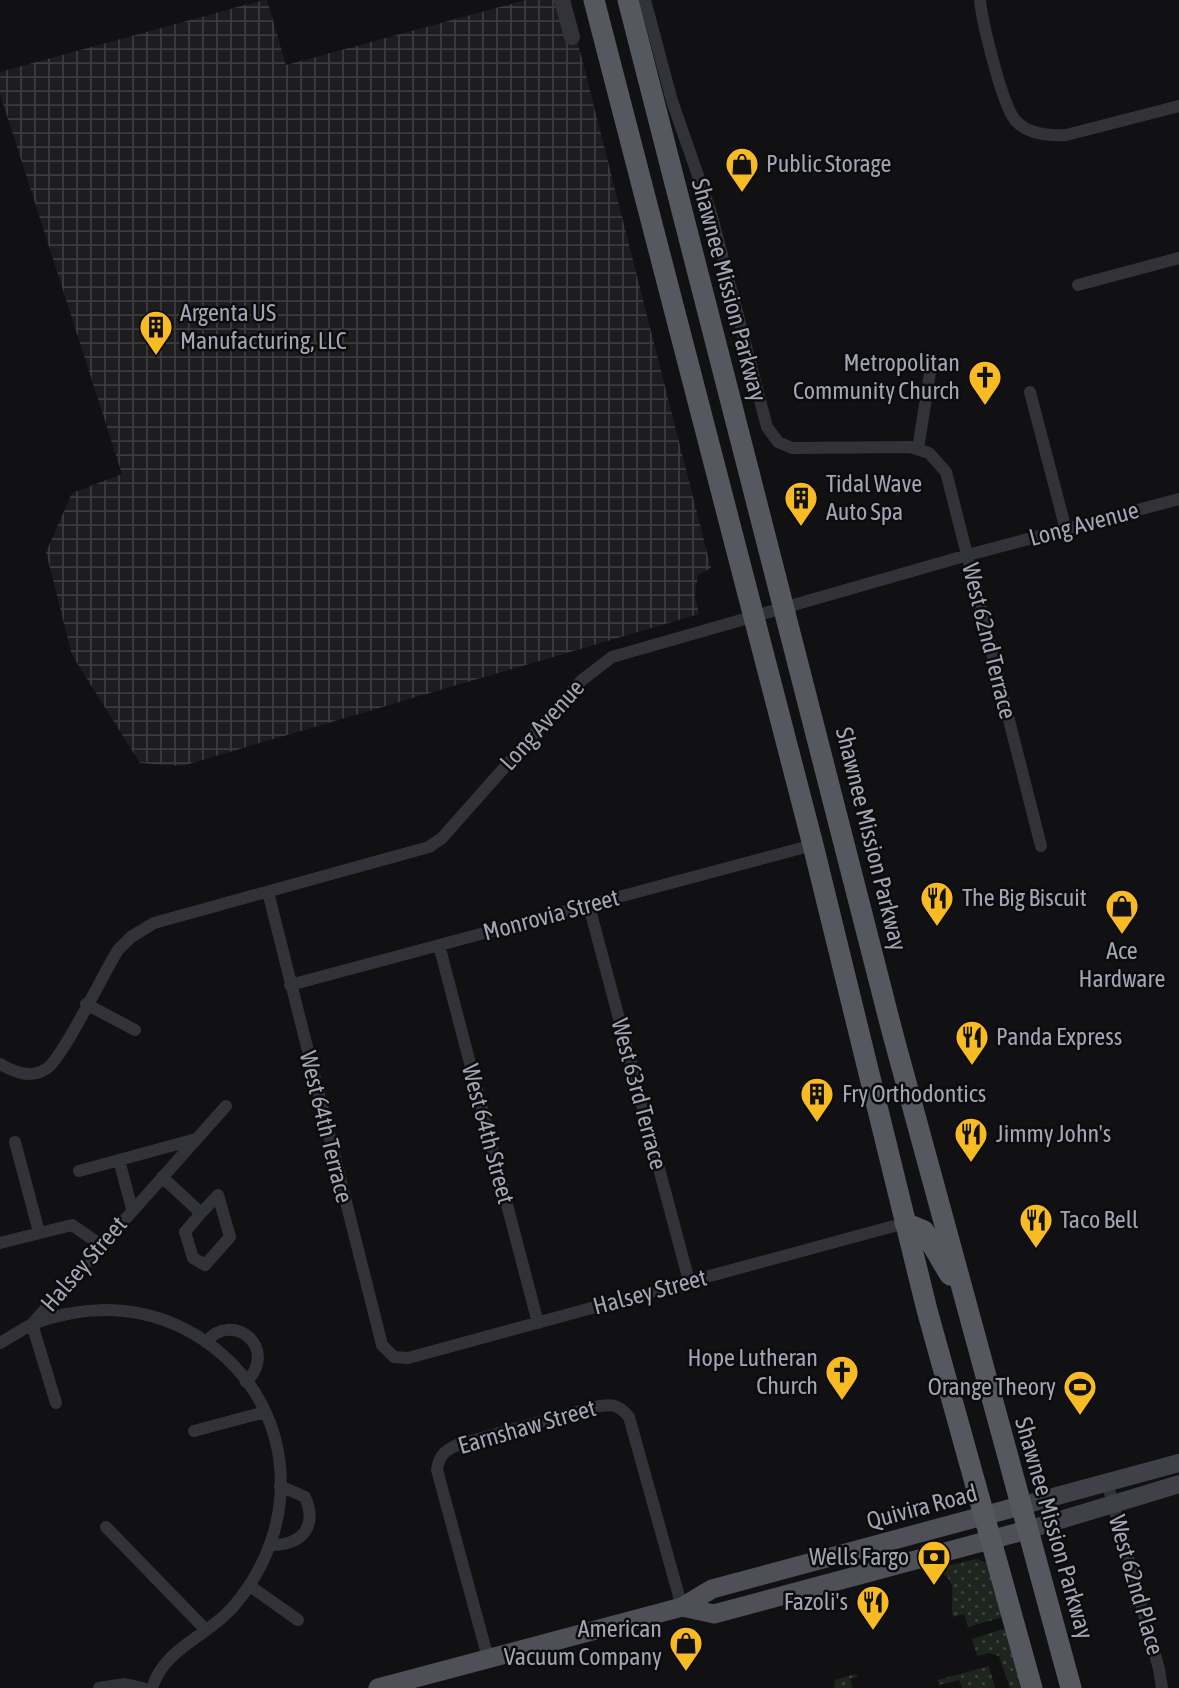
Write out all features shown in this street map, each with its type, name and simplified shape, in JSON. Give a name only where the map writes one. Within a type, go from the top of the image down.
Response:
[{"type":"highway","points":[[594,0],[813,845],[905,1223],[1032,1688]]},
{"type":"highway","name":"Shawnee Mission Parkway","points":[[628,0],[696,274],[962,1296],[1072,1688]]},
{"type":"highway","points":[[658,246],[679,268],[696,274]]},
{"type":"highway","points":[[668,285],[684,295],[710,324]]},
{"type":"highway","points":[[905,1223],[924,1231],[962,1296]]},
{"type":"main road","name":"Quivira Road","points":[[386,1687],[682,1607],[712,1589],[1179,1463]]},
{"type":"main road","name":"Quivira Road","points":[[682,1607],[714,1614],[1027,1530],[1179,1484]]},
{"type":"main road","points":[[800,1565],[806,1589]]},
{"type":"street","points":[[562,0],[572,37]]},
{"type":"street","points":[[645,0],[672,101],[711,213],[767,427],[778,442],[792,448],[918,449],[932,360]]},
{"type":"street","points":[[980,0],[1006,104],[1016,121],[1028,128],[1048,136],[1066,135],[1179,106]]},
{"type":"street","points":[[1078,285],[1179,258]]},
{"type":"street","points":[[1030,392],[1066,530]]},
{"type":"street","name":"West 62nd Terrace","points":[[918,449],[929,453],[946,472],[1041,846]]},
{"type":"street","name":"Long Avenue","points":[[0,1064],[23,1074],[45,1070],[54,1062],[108,965],[131,937],[154,923],[429,847],[449,831],[572,690],[597,666],[628,651],[968,555],[1179,499]]},
{"type":"street","name":"Monrovia Street","points":[[290,985],[813,845]]},
{"type":"street","name":"West 64th Terrace","points":[[268,892],[379,1334],[383,1345],[394,1357]]},
{"type":"street","name":"West 63rd Terrace","points":[[589,906],[689,1282]]},
{"type":"street","name":"West 64th Street","points":[[439,945],[538,1323]]},
{"type":"street","points":[[86,1004],[135,1031]]},
{"type":"street","name":"Halsey Street","points":[[0,1343],[33,1324],[132,1209],[226,1106]]},
{"type":"street","points":[[79,1171],[196,1139]]},
{"type":"street","points":[[15,1142],[39,1233]]},
{"type":"street","points":[[119,1160],[132,1209]]},
{"type":"street","points":[[162,1177],[201,1213]]},
{"type":"street","points":[[218,1195],[230,1237],[205,1265],[193,1258],[186,1232],[201,1213],[218,1195]]},
{"type":"street","name":"Halsey Street","points":[[394,1357],[408,1357],[538,1323],[905,1223]]},
{"type":"street","points":[[0,1243],[72,1225],[101,1245]]},
{"type":"street","points":[[56,1403],[33,1324],[73,1312],[121,1310],[155,1316],[177,1324],[234,1364],[265,1412],[276,1440],[281,1486],[279,1518],[271,1545],[250,1586],[232,1609],[165,1661],[152,1688]]},
{"type":"street","points":[[206,1342],[218,1332],[232,1329],[247,1334],[255,1343],[259,1359],[256,1372],[246,1382]]},
{"type":"street","name":"Earnshaw Street","points":[[488,1658],[438,1471],[439,1461],[445,1450],[457,1445],[594,1407],[611,1404],[621,1407],[629,1417],[682,1607]]},
{"type":"street","points":[[194,1431],[265,1412]]},
{"type":"street","name":"West 62nd Place","points":[[1107,1482],[1162,1688]]},
{"type":"street","points":[[271,1545],[298,1540],[307,1531],[310,1521],[305,1497],[281,1486]]},
{"type":"street","points":[[106,1527],[206,1630]]},
{"type":"street","points":[[250,1586],[298,1620]]},
{"type":"street","points":[[99,1688],[125,1684],[143,1688]]},
{"type":"shaded area","points":[[267,0],[286,65],[526,0],[567,0],[711,568],[698,575],[695,596],[699,614],[182,766],[140,763],[72,655],[46,552],[72,493],[122,474],[0,94],[0,72]]},
{"type":"shaded area","points":[[977,1559],[988,1563],[1004,1612],[1000,1618],[968,1627],[964,1614],[953,1617],[951,1584],[937,1568]]},
{"type":"shaded area","points":[[1003,1629],[1009,1633],[1024,1688],[1010,1688],[999,1656],[989,1653],[977,1656],[972,1639]]},
{"type":"shaded area","points":[[989,1666],[995,1688],[962,1688],[959,1680],[939,1685],[938,1680]]},
{"type":"shaded area","points":[[855,1674],[858,1677],[850,1679],[853,1688],[834,1688],[835,1680]]},
{"type":"place","name":"Public Storage","points":[[742,194]]},
{"type":"place","name":"Argenta US Manufacturing, LLC","points":[[156,357]]},
{"type":"place","name":"Metropolitan Community Church","points":[[985,407]]},
{"type":"place","name":"Tidal Wave Auto Spa","points":[[801,528]]},
{"type":"place","name":"The Big Biscuit","points":[[937,928]]},
{"type":"place","name":"Ace Hardware","points":[[1122,936]]},
{"type":"place","name":"Panda Express","points":[[972,1067]]},
{"type":"place","name":"Fry Orthodontics","points":[[817,1124]]},
{"type":"place","name":"Jimmy John's","points":[[971,1164]]},
{"type":"place","name":"Taco Bell","points":[[1036,1250]]},
{"type":"place","name":"Hope Lutheran Church","points":[[842,1402]]},
{"type":"place","name":"Orange Theory","points":[[1080,1417]]},
{"type":"place","name":"Wells Fargo","points":[[934,1587]]},
{"type":"place","name":"Fazoli's","points":[[873,1632]]},
{"type":"place","name":"American Vacuum Company","points":[[686,1673]]}]
